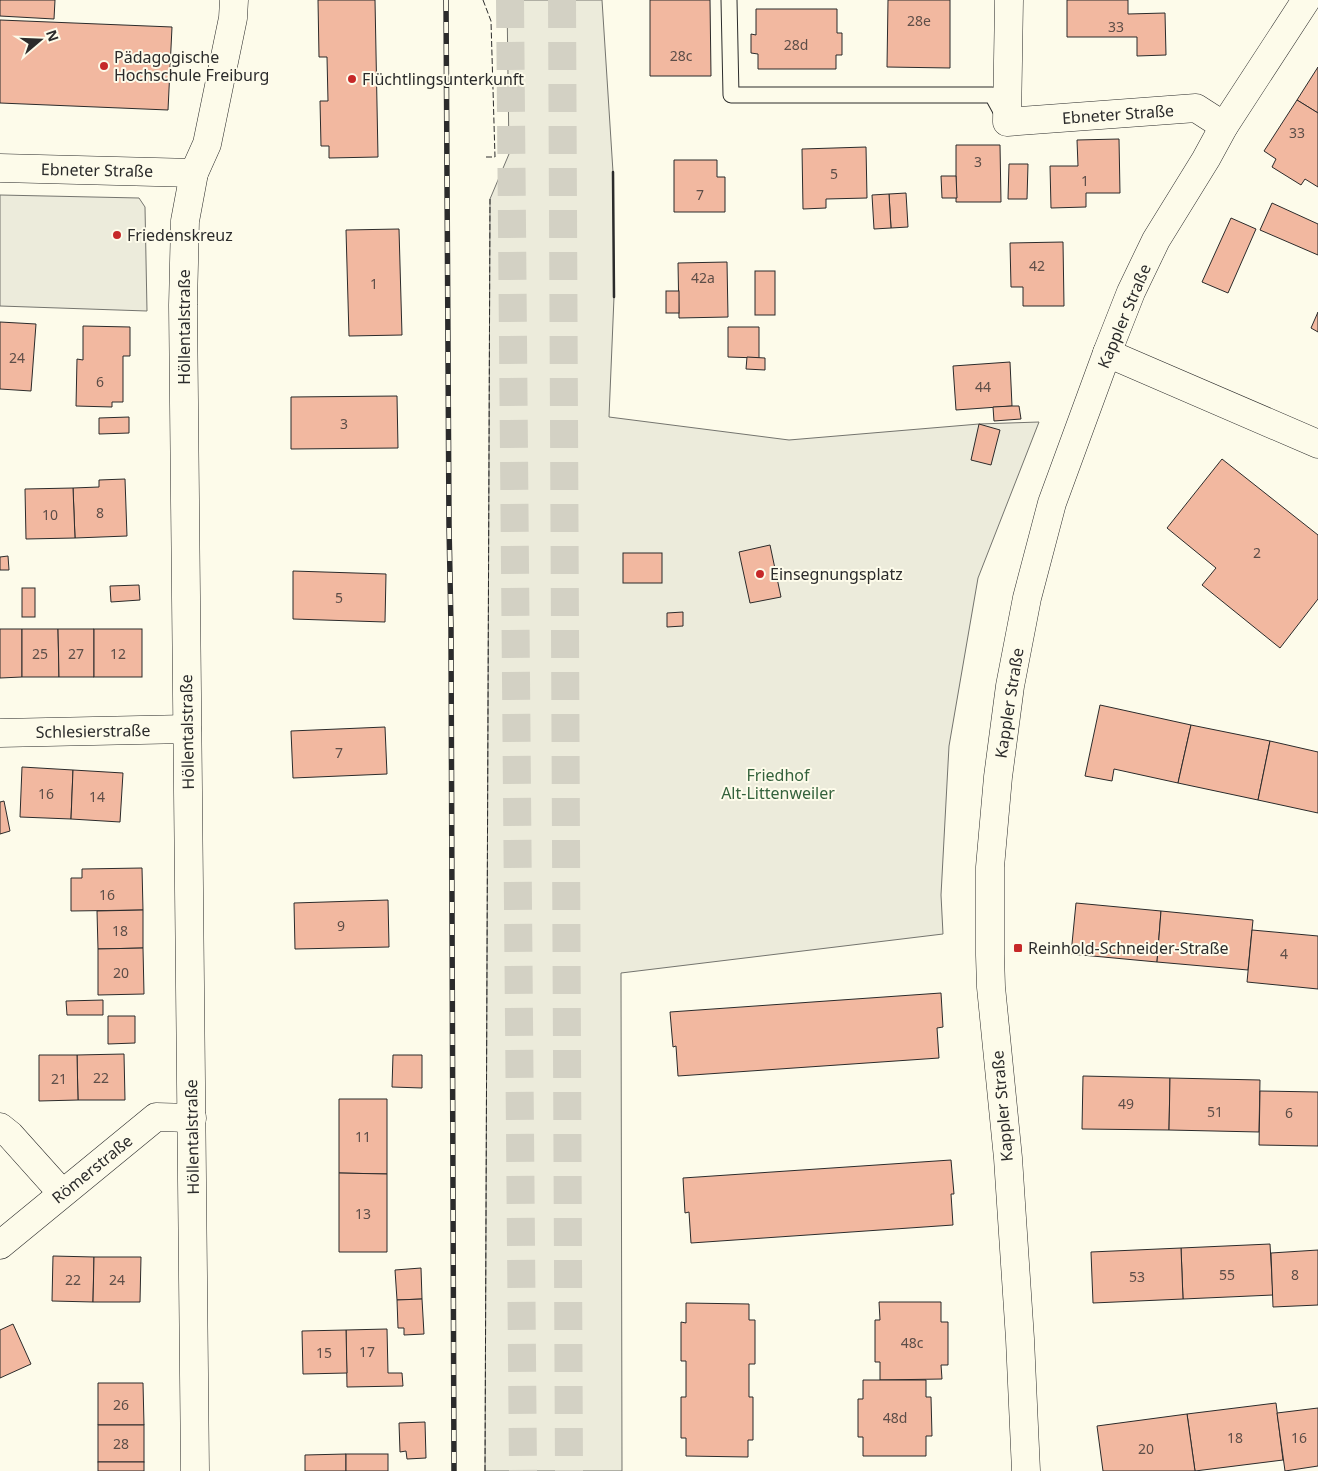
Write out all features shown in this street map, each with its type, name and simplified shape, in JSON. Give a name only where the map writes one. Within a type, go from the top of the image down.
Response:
[{"type":"street","name":"Höllentalstraße","points":[[195,1471],[183,305],[184,221],[194,173],[207,144],[233,18],[234,0]]},
{"type":"street","points":[[1008,122],[1009,0]]},
{"type":"street","name":"Kappler Straße","points":[[1026,1471],[1020,1339],[1009,1177],[991,987],[990,867],[998,777],[1010,686],[1027,598],[1052,503],[1107,353],[1132,292],[1156,240],[1224,126],[1306,0]]},
{"type":"street","name":"Ebneter Straße","points":[[1008,122],[1196,108],[1224,126]]},
{"type":"street","name":"Ebneter Straße","points":[[0,168],[194,173]]},
{"type":"street","points":[[1107,353],[1318,444]]},
{"type":"street","name":"Schlesierstraße","points":[[0,733],[187,729]]},
{"type":"street","name":"Römerstraße","points":[[0,1245],[156,1117],[192,1118]]},
{"type":"street","points":[[0,1127],[10,1135],[62,1193]]},
{"type":"lane","points":[[729,0],[731,95],[992,95],[1008,122]]},
{"type":"green space","name":"Friedhof Alt-Littenweiler","points":[[507,0],[602,0],[613,172],[614,297],[609,417],[789,440],[979,424],[1039,422],[978,578],[949,746],[941,895],[943,934],[621,973],[622,1471],[485,1471],[490,199],[509,154]]},
{"type":"green space","points":[[0,195],[139,198],[145,207],[147,311],[0,306]]},
{"type":"building","points":[[0,0],[55,0],[54,19],[0,16]]},
{"type":"building","name":"Flüchtlingsunterkunft","points":[[318,0],[375,0],[378,157],[329,158],[329,146],[321,146],[320,101],[328,101],[327,57],[319,57]]},
{"type":"building","points":[[650,0],[710,0],[711,76],[650,76]]},
{"type":"building","points":[[888,0],[950,0],[950,68],[887,67]]},
{"type":"building","points":[[1067,0],[1128,0],[1128,14],[1165,13],[1166,55],[1137,56],[1137,37],[1067,37]]},
{"type":"building","points":[[756,9],[837,9],[837,33],[842,33],[842,55],[836,55],[836,69],[758,69],[758,54],[751,53],[751,34],[756,35]]},
{"type":"building","points":[[0,20],[172,27],[168,110],[0,103]]},
{"type":"building","points":[[1318,67],[1318,113],[1297,100]]},
{"type":"building","points":[[1297,100],[1318,113],[1318,187],[1305,179],[1301,185],[1272,167],[1276,159],[1264,151]]},
{"type":"building","points":[[1119,139],[1120,193],[1086,193],[1086,207],[1051,208],[1050,166],[1078,166],[1077,140]]},
{"type":"building","points":[[956,145],[1000,145],[1001,202],[956,202]]},
{"type":"building","points":[[866,147],[867,198],[826,199],[826,208],[803,209],[802,149]]},
{"type":"building","points":[[674,160],[717,160],[717,177],[725,177],[725,212],[674,212]]},
{"type":"building","points":[[1009,164],[1028,164],[1027,199],[1008,199]]},
{"type":"building","points":[[941,176],[956,176],[957,198],[942,198]]},
{"type":"building","points":[[906,193],[908,227],[891,228],[889,194]]},
{"type":"building","points":[[889,194],[891,228],[874,229],[872,195]]},
{"type":"building","points":[[1272,203],[1318,224],[1318,255],[1260,230]]},
{"type":"building","points":[[1231,218],[1256,229],[1228,293],[1202,282]]},
{"type":"building","points":[[399,229],[402,335],[349,336],[346,230]]},
{"type":"building","points":[[1063,242],[1064,306],[1023,306],[1023,287],[1011,287],[1010,243]]},
{"type":"building","points":[[727,262],[728,317],[679,318],[678,263]]},
{"type":"building","points":[[755,271],[775,271],[775,315],[755,315]]},
{"type":"building","points":[[666,291],[679,291],[679,313],[666,313]]},
{"type":"building","points":[[1318,312],[1318,332],[1311,328]]},
{"type":"building","points":[[0,322],[36,324],[31,391],[0,389]]},
{"type":"building","points":[[83,326],[130,327],[130,356],[123,356],[123,402],[112,402],[112,407],[76,406],[77,359],[83,360]]},
{"type":"building","points":[[728,327],[759,327],[759,358],[728,357]]},
{"type":"building","points":[[747,357],[765,358],[765,370],[746,369]]},
{"type":"building","points":[[1010,362],[1012,406],[956,410],[953,366]]},
{"type":"building","points":[[397,396],[398,448],[291,449],[291,397]]},
{"type":"building","points":[[1019,406],[1021,419],[994,421],[993,407]]},
{"type":"building","points":[[129,417],[129,433],[99,434],[99,418]]},
{"type":"building","points":[[979,424],[1000,430],[991,465],[971,460]]},
{"type":"building","points":[[1222,459],[1318,535],[1318,599],[1280,648],[1202,585],[1216,568],[1167,528]]},
{"type":"building","points":[[125,479],[127,536],[75,538],[73,488],[99,487],[99,480]]},
{"type":"building","points":[[73,488],[75,538],[26,539],[25,489]]},
{"type":"building","name":"Einsegnungsplatz","points":[[770,545],[781,597],[750,603],[739,552]]},
{"type":"building","points":[[623,553],[662,553],[662,583],[623,583]]},
{"type":"building","points":[[8,556],[9,570],[0,570],[0,557]]},
{"type":"building","points":[[293,571],[386,574],[385,622],[293,619]]},
{"type":"building","points":[[139,585],[140,600],[111,602],[110,586]]},
{"type":"building","points":[[22,588],[35,588],[35,617],[22,617]]},
{"type":"building","points":[[683,612],[683,626],[667,627],[667,613]]},
{"type":"building","points":[[0,629],[22,629],[22,677],[0,678]]},
{"type":"building","points":[[22,629],[58,629],[59,677],[22,677]]},
{"type":"building","points":[[58,629],[94,629],[94,677],[59,677]]},
{"type":"building","points":[[94,629],[142,629],[142,677],[94,677]]},
{"type":"building","points":[[1100,705],[1191,725],[1178,783],[1114,769],[1112,781],[1085,776]]},
{"type":"building","points":[[1191,725],[1270,741],[1258,800],[1178,783]]},
{"type":"building","points":[[385,727],[387,774],[293,778],[291,731]]},
{"type":"building","points":[[1270,741],[1318,752],[1318,813],[1258,800]]},
{"type":"building","points":[[22,767],[73,770],[71,819],[20,817]]},
{"type":"building","points":[[73,770],[123,773],[120,822],[71,819]]},
{"type":"building","points":[[4,801],[10,831],[0,834],[0,802]]},
{"type":"building","points":[[142,868],[143,910],[71,911],[71,878],[82,878],[82,869]]},
{"type":"building","points":[[388,900],[389,947],[295,949],[294,903]]},
{"type":"building","points":[[1076,903],[1161,911],[1157,962],[1071,954]]},
{"type":"building","points":[[143,910],[143,948],[98,949],[97,911]]},
{"type":"building","points":[[1161,911],[1253,920],[1248,970],[1157,962]]},
{"type":"building","points":[[1252,930],[1318,936],[1318,989],[1247,982]]},
{"type":"building","points":[[143,948],[144,994],[98,995],[98,949]]},
{"type":"building","points":[[941,993],[943,1027],[937,1028],[939,1058],[678,1076],[676,1046],[673,1047],[670,1012]]},
{"type":"building","points":[[103,1000],[103,1015],[67,1015],[66,1001]]},
{"type":"building","points":[[108,1016],[135,1016],[135,1043],[108,1044]]},
{"type":"building","points":[[124,1054],[125,1100],[78,1100],[77,1055]]},
{"type":"building","points":[[39,1055],[77,1055],[78,1100],[39,1101]]},
{"type":"building","points":[[393,1055],[422,1055],[422,1088],[392,1087]]},
{"type":"building","points":[[1083,1076],[1170,1078],[1169,1130],[1082,1129]]},
{"type":"building","points":[[1170,1078],[1260,1080],[1259,1132],[1169,1130]]},
{"type":"building","points":[[1260,1091],[1318,1092],[1318,1146],[1259,1145]]},
{"type":"building","points":[[339,1099],[387,1099],[387,1174],[339,1173]]},
{"type":"building","points":[[951,1160],[954,1194],[951,1194],[953,1225],[691,1243],[689,1212],[685,1213],[683,1178]]},
{"type":"building","points":[[339,1173],[387,1174],[387,1252],[339,1252]]},
{"type":"building","points":[[1270,1244],[1273,1295],[1183,1299],[1181,1248]]},
{"type":"building","points":[[1181,1248],[1183,1299],[1093,1303],[1091,1252]]},
{"type":"building","points":[[1318,1250],[1318,1305],[1273,1307],[1271,1253]]},
{"type":"building","points":[[53,1256],[94,1257],[93,1302],[52,1301]]},
{"type":"building","points":[[94,1257],[141,1257],[140,1302],[93,1302]]},
{"type":"building","points":[[421,1268],[422,1299],[397,1300],[395,1270]]},
{"type":"building","points":[[422,1299],[424,1334],[404,1335],[404,1328],[398,1328],[397,1300]]},
{"type":"building","points":[[879,1302],[941,1302],[941,1322],[948,1322],[948,1365],[941,1365],[942,1379],[880,1380],[880,1362],[875,1362],[875,1320],[880,1320]]},
{"type":"building","points":[[686,1303],[749,1304],[749,1320],[755,1320],[755,1364],[749,1364],[749,1397],[753,1397],[753,1440],[748,1440],[748,1457],[686,1456],[686,1438],[681,1438],[681,1397],[686,1397],[686,1361],[681,1361],[681,1322],[686,1323]]},
{"type":"building","points":[[13,1324],[31,1364],[0,1378],[0,1330]]},
{"type":"building","points":[[387,1329],[388,1373],[402,1373],[403,1386],[347,1387],[346,1330]]},
{"type":"building","points":[[346,1330],[347,1373],[303,1374],[302,1331]]},
{"type":"building","points":[[863,1380],[926,1380],[926,1397],[931,1397],[932,1436],[926,1436],[926,1456],[863,1456],[863,1437],[858,1437],[858,1399],[863,1399]]},
{"type":"building","points":[[98,1383],[143,1383],[144,1425],[98,1425]]},
{"type":"building","points":[[1276,1403],[1283,1460],[1195,1471],[1187,1414]]},
{"type":"building","points":[[1318,1408],[1318,1466],[1285,1471],[1277,1413]]},
{"type":"building","points":[[1187,1414],[1195,1471],[1103,1471],[1097,1426]]},
{"type":"building","points":[[425,1422],[426,1458],[407,1459],[406,1451],[400,1452],[399,1423]]},
{"type":"building","points":[[98,1425],[144,1425],[144,1462],[98,1462]]},
{"type":"building","points":[[346,1454],[346,1471],[305,1471],[305,1455]]},
{"type":"building","points":[[346,1454],[388,1454],[388,1471],[346,1471]]},
{"type":"building","points":[[98,1462],[144,1462],[144,1471],[98,1471]]},
{"type":"tunnel","points":[[510,0],[523,1471]]},
{"type":"tunnel","points":[[562,0],[569,1471]]},
{"type":"railway","points":[[446,0],[451,628],[454,1471]]},
{"type":"fence","points":[[483,0],[491,21],[495,157],[486,157]]},
{"type":"fence","points":[[485,1471],[490,199]]},
{"type":"wall","points":[[613,172],[614,297]]},
{"type":"place","name":"Pädagogische Hochschule Freiburg","points":[[104,66]]},
{"type":"place","name":"Flüchtlingsunterkunft","points":[[352,79]]},
{"type":"place","name":"Friedenskreuz","points":[[117,235]]},
{"type":"place","name":"Einsegnungsplatz","points":[[760,574]]},
{"type":"place","name":"Reinhold-Schneider-Straße","points":[[1018,948]]}]
